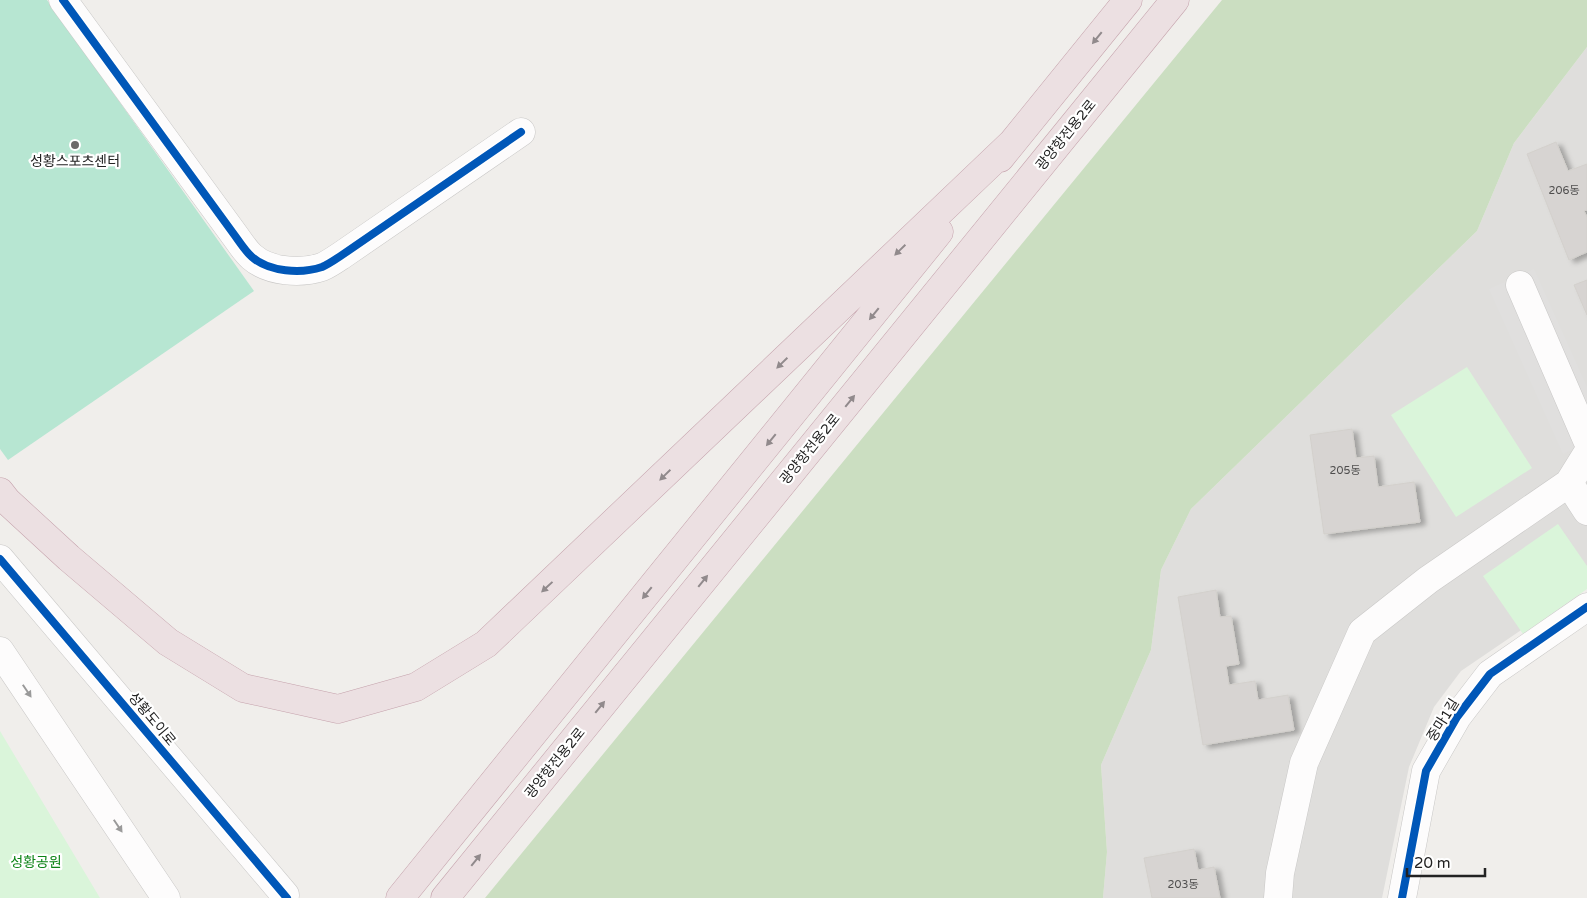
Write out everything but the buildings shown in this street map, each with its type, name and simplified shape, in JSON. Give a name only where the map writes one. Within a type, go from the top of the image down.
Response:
[{"type":"highway","points":[[400,898],[1128,0]]},
{"type":"highway","name":"광양항전용2로","points":[[445,898],[1176,0]]},
{"type":"highway","points":[[0,492],[7,501],[69,558],[168,642],[243,688],[338,709],[416,687],[486,644],[1011,144]]},
{"type":"street","points":[[63,0],[233,233],[252,257],[266,266],[284,270],[322,267],[521,132]]},
{"type":"street","points":[[1520,285],[1587,440]]},
{"type":"street","points":[[1278,898],[1280,873],[1304,763],[1362,632],[1428,580],[1569,483],[1587,454]]},
{"type":"street","points":[[1569,483],[1587,511]]},
{"type":"street","name":"성황도이로","points":[[0,559],[285,894]]},
{"type":"street","name":"중마1길","points":[[1402,898],[1426,771],[1457,717],[1490,674],[1587,607]]},
{"type":"street","points":[[0,651],[166,898]]},
{"type":"shaded area","points":[[1587,47],[1587,585],[1461,671],[1434,707],[1409,767],[1382,898],[1103,898],[1107,852],[1101,765],[1151,650],[1161,570],[1191,509],[1477,231],[1514,143]]},
{"type":"shaded area","points":[[1534,269],[1587,387],[1587,443],[1563,454],[1489,289]]},
{"type":"green space","name":"성황스포츠센터","points":[[0,0],[47,0],[254,291],[8,460],[0,449]]},
{"type":"green space","points":[[1222,0],[1587,0],[1587,47],[1514,143],[1477,231],[1191,509],[1161,570],[1151,650],[1101,765],[1107,852],[1103,898],[485,898]]},
{"type":"green space","points":[[1467,367],[1532,468],[1456,517],[1391,415]]},
{"type":"green space","points":[[1558,524],[1587,566],[1587,589],[1523,634],[1483,576]]},
{"type":"green space","name":"성황공원","points":[[0,731],[100,898],[0,898]]},
{"type":"cycle path","points":[[63,0],[244,249],[259,262],[276,269],[295,271],[322,267],[521,132]]},
{"type":"cycle path","points":[[0,559],[287,898]]},
{"type":"cycle path","points":[[1402,898],[1426,771],[1457,717],[1490,674],[1587,607]]},
{"type":"place","name":"성황스포츠센터","points":[[75,145]]}]
